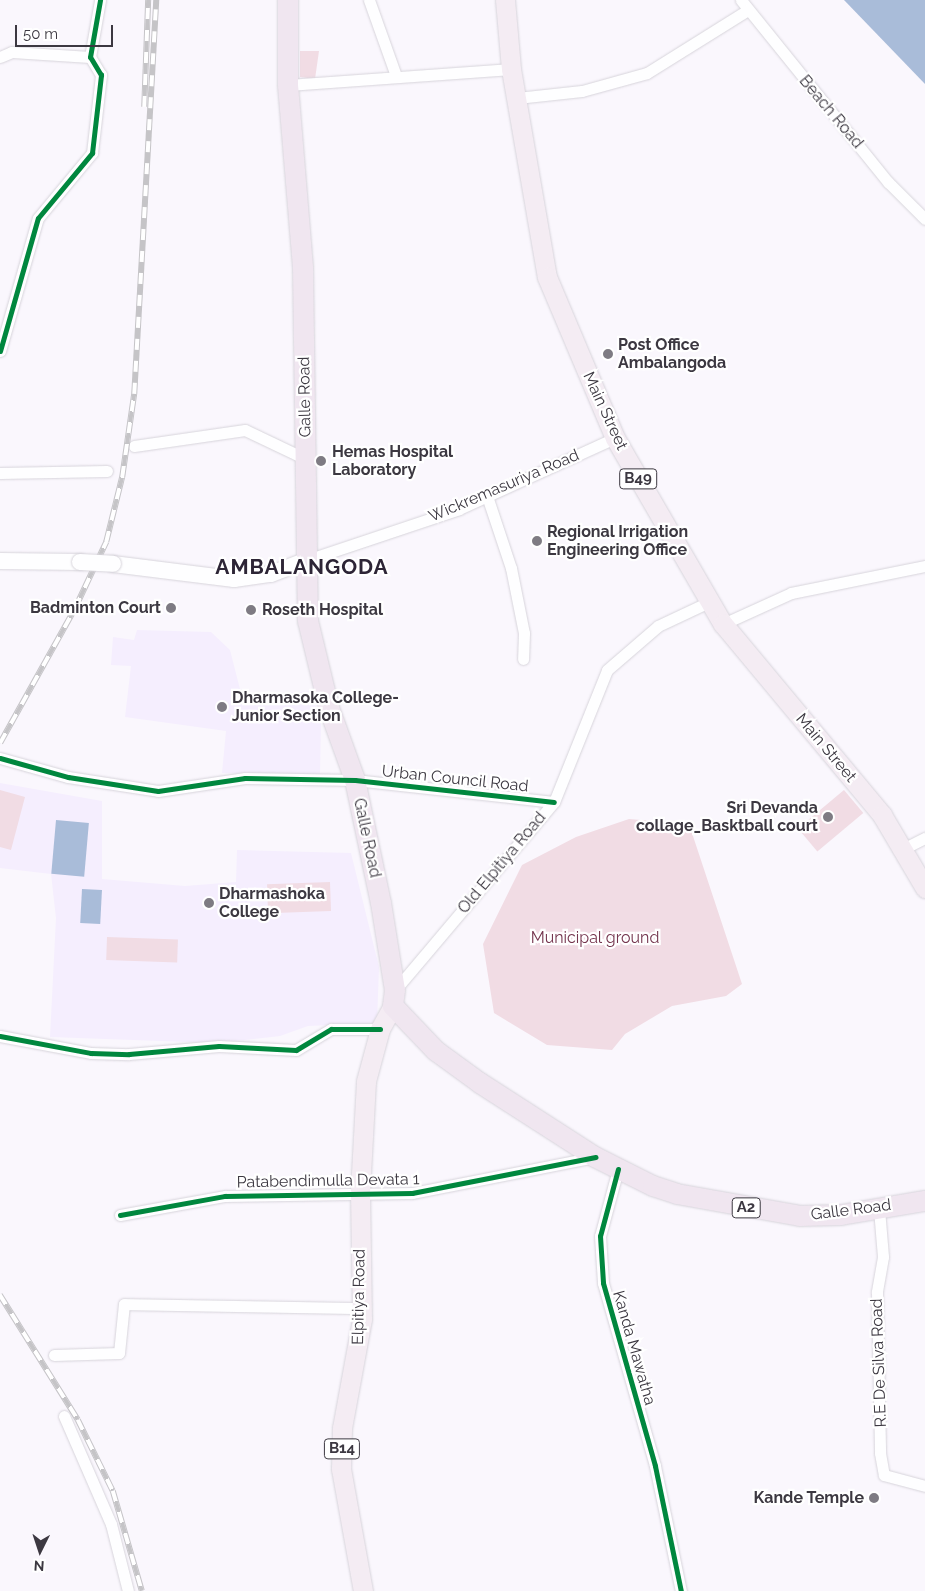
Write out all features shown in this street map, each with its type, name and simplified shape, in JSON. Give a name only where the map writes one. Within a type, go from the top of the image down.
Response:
[{"type":"highway","name":"Galle Road","points":[[288,0],[288,85],[303,268],[308,621],[319,674],[355,780],[394,998],[444,1057],[595,1157],[677,1194],[800,1216],[880,1209],[922,1199]]},
{"type":"main road","name":"Main Street","points":[[505,0],[511,68],[547,277],[615,438],[723,624],[882,815],[925,888]]},
{"type":"main road","points":[[0,561],[112,564],[234,579],[271,574],[307,560]]},
{"type":"main road","name":"Elpitiya Road","points":[[362,1591],[341,1469],[342,1428],[356,1371],[362,1308],[360,1192],[366,1081],[380,1028],[394,998]]},
{"type":"street","points":[[0,351],[38,218],[90,161],[101,75],[90,57],[100,0]]},
{"type":"street","points":[[369,0],[396,76]]},
{"type":"street","name":"Beach Road","points":[[741,0],[888,182],[925,219]]},
{"type":"street","points":[[517,98],[601,87],[647,74],[748,10]]},
{"type":"street","points":[[0,57],[12,52],[90,57]]},
{"type":"street","points":[[288,85],[511,68]]},
{"type":"street","points":[[134,446],[245,430],[306,459]]},
{"type":"street","name":"Wickremasuriya Road","points":[[307,560],[486,496],[615,438]]},
{"type":"street","points":[[0,473],[107,471]]},
{"type":"street","points":[[486,496],[510,568],[524,634],[523,659]]},
{"type":"street","points":[[723,624],[791,593],[925,566]]},
{"type":"street","name":"Old Elpitiya Road","points":[[394,998],[554,802],[607,670],[658,626],[709,602]]},
{"type":"street","name":"Urban Council Road","points":[[0,758],[68,777],[158,791],[245,778],[355,780],[554,802]]},
{"type":"street","points":[[903,849],[925,838]]},
{"type":"street","points":[[0,1036],[91,1052],[129,1054],[219,1046],[296,1050],[331,1029],[380,1028]]},
{"type":"street","name":"Patabendimulla Devata 1","points":[[120,1215],[193,1198],[458,1187],[595,1157]]},
{"type":"street","name":"Kanda Mawatha","points":[[618,1169],[600,1236],[603,1283],[655,1466],[681,1591]]},
{"type":"street","name":"R.E De Silva Road","points":[[880,1209],[881,1460],[884,1475],[925,1486]]},
{"type":"street","points":[[54,1355],[119,1353],[124,1304],[362,1308]]},
{"type":"street","points":[[64,1416],[112,1524],[128,1591]]},
{"type":"shaded area","name":"Dharmasoka College- Junior Section","points":[[137,630],[211,632],[230,650],[242,697],[312,691],[321,721],[320,775],[222,773],[226,731],[125,717],[131,666],[111,665],[113,637],[134,640]]},
{"type":"shaded area","name":"Dharmashoka College","points":[[0,783],[102,801],[102,879],[185,886],[236,882],[237,850],[351,853],[379,967],[377,1023],[308,1026],[280,1036],[217,1043],[50,1037],[56,918],[51,874],[0,868]]},
{"type":"green space","points":[[300,51],[319,51],[315,79],[300,77]]},
{"type":"green space","points":[[0,790],[25,797],[11,850],[0,847]]},
{"type":"green space","name":"Sri Devanda collage_Basktball court","points":[[844,790],[863,813],[817,852],[798,829]]},
{"type":"green space","name":"Municipal ground","points":[[629,819],[689,824],[742,984],[726,996],[672,1006],[625,1034],[612,1050],[547,1045],[494,1013],[483,944],[522,865],[576,837]]},
{"type":"green space","points":[[330,882],[331,911],[268,913],[267,884]]},
{"type":"green space","points":[[107,937],[178,939],[177,962],[106,960]]},
{"type":"water","points":[[844,0],[925,0],[925,84]]},
{"type":"water","points":[[56,820],[89,823],[84,877],[51,874]]},
{"type":"water","points":[[82,889],[102,890],[100,924],[80,923]]},
{"type":"railway","points":[[144,107],[148,0]]},
{"type":"railway","points":[[0,743],[75,608],[106,542],[122,477],[134,394],[156,0]]},
{"type":"railway","points":[[0,1295],[78,1420],[113,1491],[142,1591]]},
{"type":"cycle path","points":[[0,351],[38,218],[92,153],[101,75],[90,57],[100,0]]},
{"type":"cycle path","points":[[0,758],[68,777],[158,791],[245,778],[355,780],[554,802]]},
{"type":"cycle path","points":[[0,1036],[91,1053],[129,1054],[219,1046],[296,1050],[331,1029],[380,1029]]},
{"type":"cycle path","points":[[120,1215],[225,1196],[412,1193],[595,1157]]},
{"type":"cycle path","points":[[618,1169],[600,1236],[603,1283],[655,1466],[681,1591]]},
{"type":"place","name":"Post Office Ambalangoda","points":[[608,354]]},
{"type":"place","name":"Hemas Hospital Laboratory","points":[[321,461]]},
{"type":"place","name":"Regional Irrigation Engineering Office","points":[[537,541]]},
{"type":"place","name":"Badminton Court","points":[[171,608]]},
{"type":"place","name":"Roseth Hospital","points":[[251,610]]},
{"type":"place","name":"Dharmasoka College- Junior Section","points":[[222,707]]},
{"type":"place","name":"Sri Devanda collage_Basktball court","points":[[828,817]]},
{"type":"place","name":"Dharmashoka College","points":[[209,903]]},
{"type":"place","name":"Kande Temple","points":[[874,1498]]},
{"type":"district","name":"AMBALANGODA","points":[[302,567]]}]
